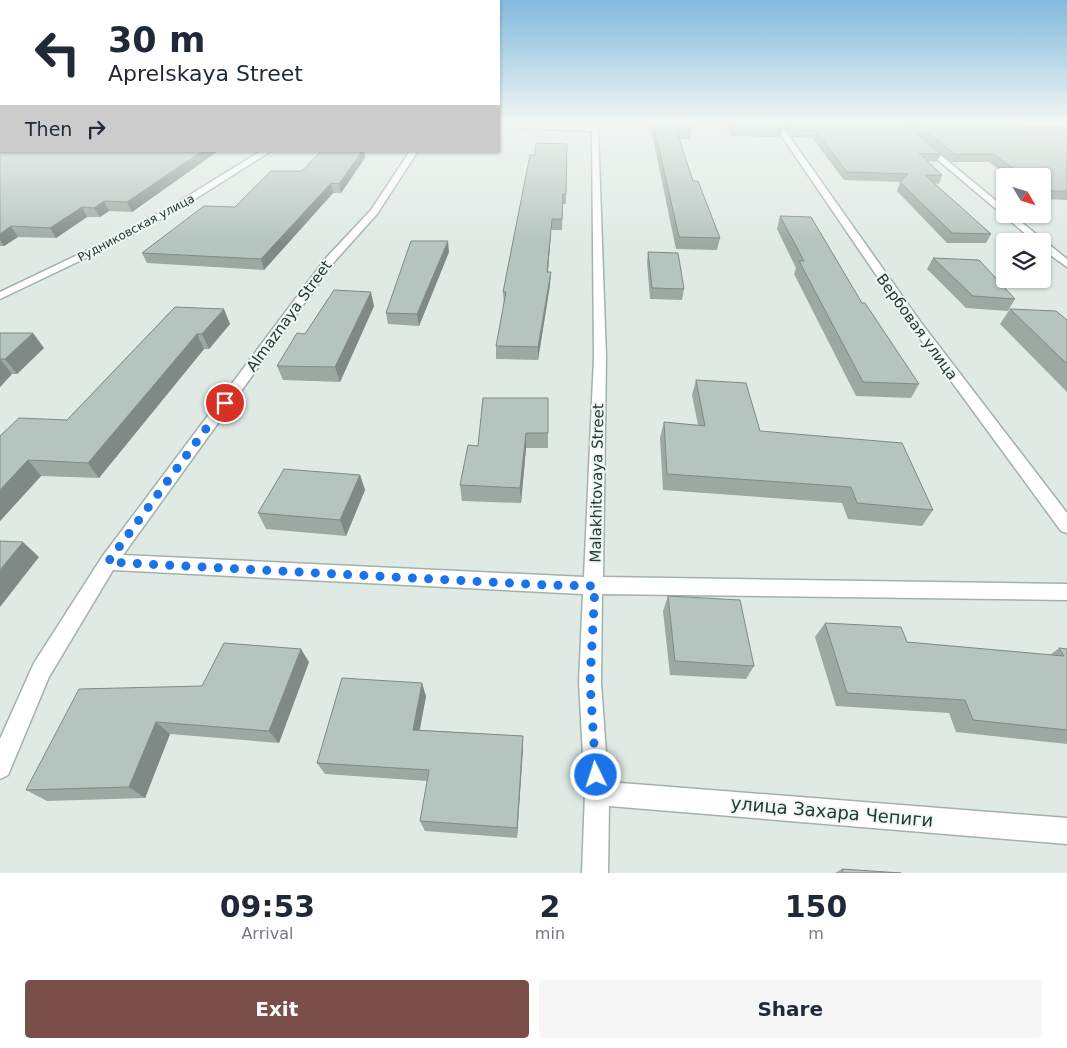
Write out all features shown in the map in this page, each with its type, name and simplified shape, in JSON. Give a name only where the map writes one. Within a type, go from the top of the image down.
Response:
[{"type":"street","name":"Рудниковская улица","points":[[0,296],[129,233],[178,206],[248,163]]},
{"type":"street","name":"Almaznaya Street","points":[[0,767],[6,741],[41,670],[108,562],[330,260],[374,212],[406,163]]},
{"type":"street","name":"Malakhitovaya Street","points":[[595,873],[597,793],[590,682],[595,586],[600,357],[597,163]]},
{"type":"street","name":"Вербовая улица","points":[[803,163],[870,262],[966,394],[1067,526]]},
{"type":"street","points":[[945,163],[996,205]]},
{"type":"street","points":[[1018,223],[1030,233]]},
{"type":"street","points":[[1051,250],[1067,264]]},
{"type":"street","points":[[108,562],[546,585],[1067,592]]},
{"type":"street","name":"улица Захара Чепиги","points":[[597,793],[1067,831]]},
{"type":"building","points":[[0,163],[185,163],[127,202],[104,201],[94,208],[82,207],[50,228],[11,226],[0,234]]},
{"type":"building","points":[[310,163],[354,163],[339,184],[331,183],[261,259],[142,253],[204,206],[235,207],[271,171],[302,171]]},
{"type":"building","points":[[528,163],[567,163],[566,194],[563,194],[562,219],[552,219],[547,272],[551,272],[538,347],[496,346],[506,292],[503,292]]},
{"type":"building","points":[[662,163],[687,163],[693,181],[698,181],[720,238],[679,237]]},
{"type":"building","points":[[840,163],[929,163],[942,175],[925,175],[991,234],[952,233],[900,182],[908,174],[847,172]]},
{"type":"building","points":[[1005,163],[1067,163],[1067,191],[1051,191],[1051,168],[1013,168]]},
{"type":"building","points":[[780,216],[811,217],[862,303],[865,303],[919,384],[863,382],[799,261],[804,261]]},
{"type":"building","points":[[411,241],[448,241],[417,314],[386,313]]},
{"type":"building","points":[[648,252],[678,253],[684,289],[652,288]]},
{"type":"building","points":[[933,258],[979,260],[996,278],[996,288],[1005,288],[1015,299],[973,296]]},
{"type":"building","points":[[334,290],[371,292],[335,367],[277,366],[297,333],[305,334]]},
{"type":"building","points":[[175,307],[224,309],[202,334],[197,334],[88,463],[28,460],[0,490],[0,436],[19,418],[67,420]]},
{"type":"building","points":[[1010,309],[1056,311],[1067,320],[1067,364]]},
{"type":"building","points":[[0,333],[33,333],[5,359],[0,359]]},
{"type":"building","points":[[696,380],[746,383],[760,431],[902,443],[933,510],[857,503],[851,487],[667,474],[664,422],[705,426]]},
{"type":"building","points":[[483,398],[548,398],[548,433],[526,433],[520,488],[460,485],[468,445],[478,446]]},
{"type":"building","points":[[284,469],[360,475],[340,520],[258,513]]},
{"type":"building","points":[[0,541],[23,542],[0,570]]},
{"type":"building","points":[[668,596],[740,600],[754,666],[675,661]]},
{"type":"building","points":[[825,623],[901,627],[907,642],[1064,656],[1059,648],[1067,649],[1067,730],[973,720],[965,700],[847,693]]},
{"type":"building","points":[[224,643],[301,649],[269,731],[156,722],[129,787],[26,790],[79,689],[202,686]]},
{"type":"building","points":[[342,678],[422,683],[413,730],[523,736],[517,828],[420,821],[429,770],[317,763]]},
{"type":"building","points":[[842,869],[901,873],[843,873]]},
{"type":"route","points":[[225,403],[108,562],[595,586],[590,682],[596,775]]}]
